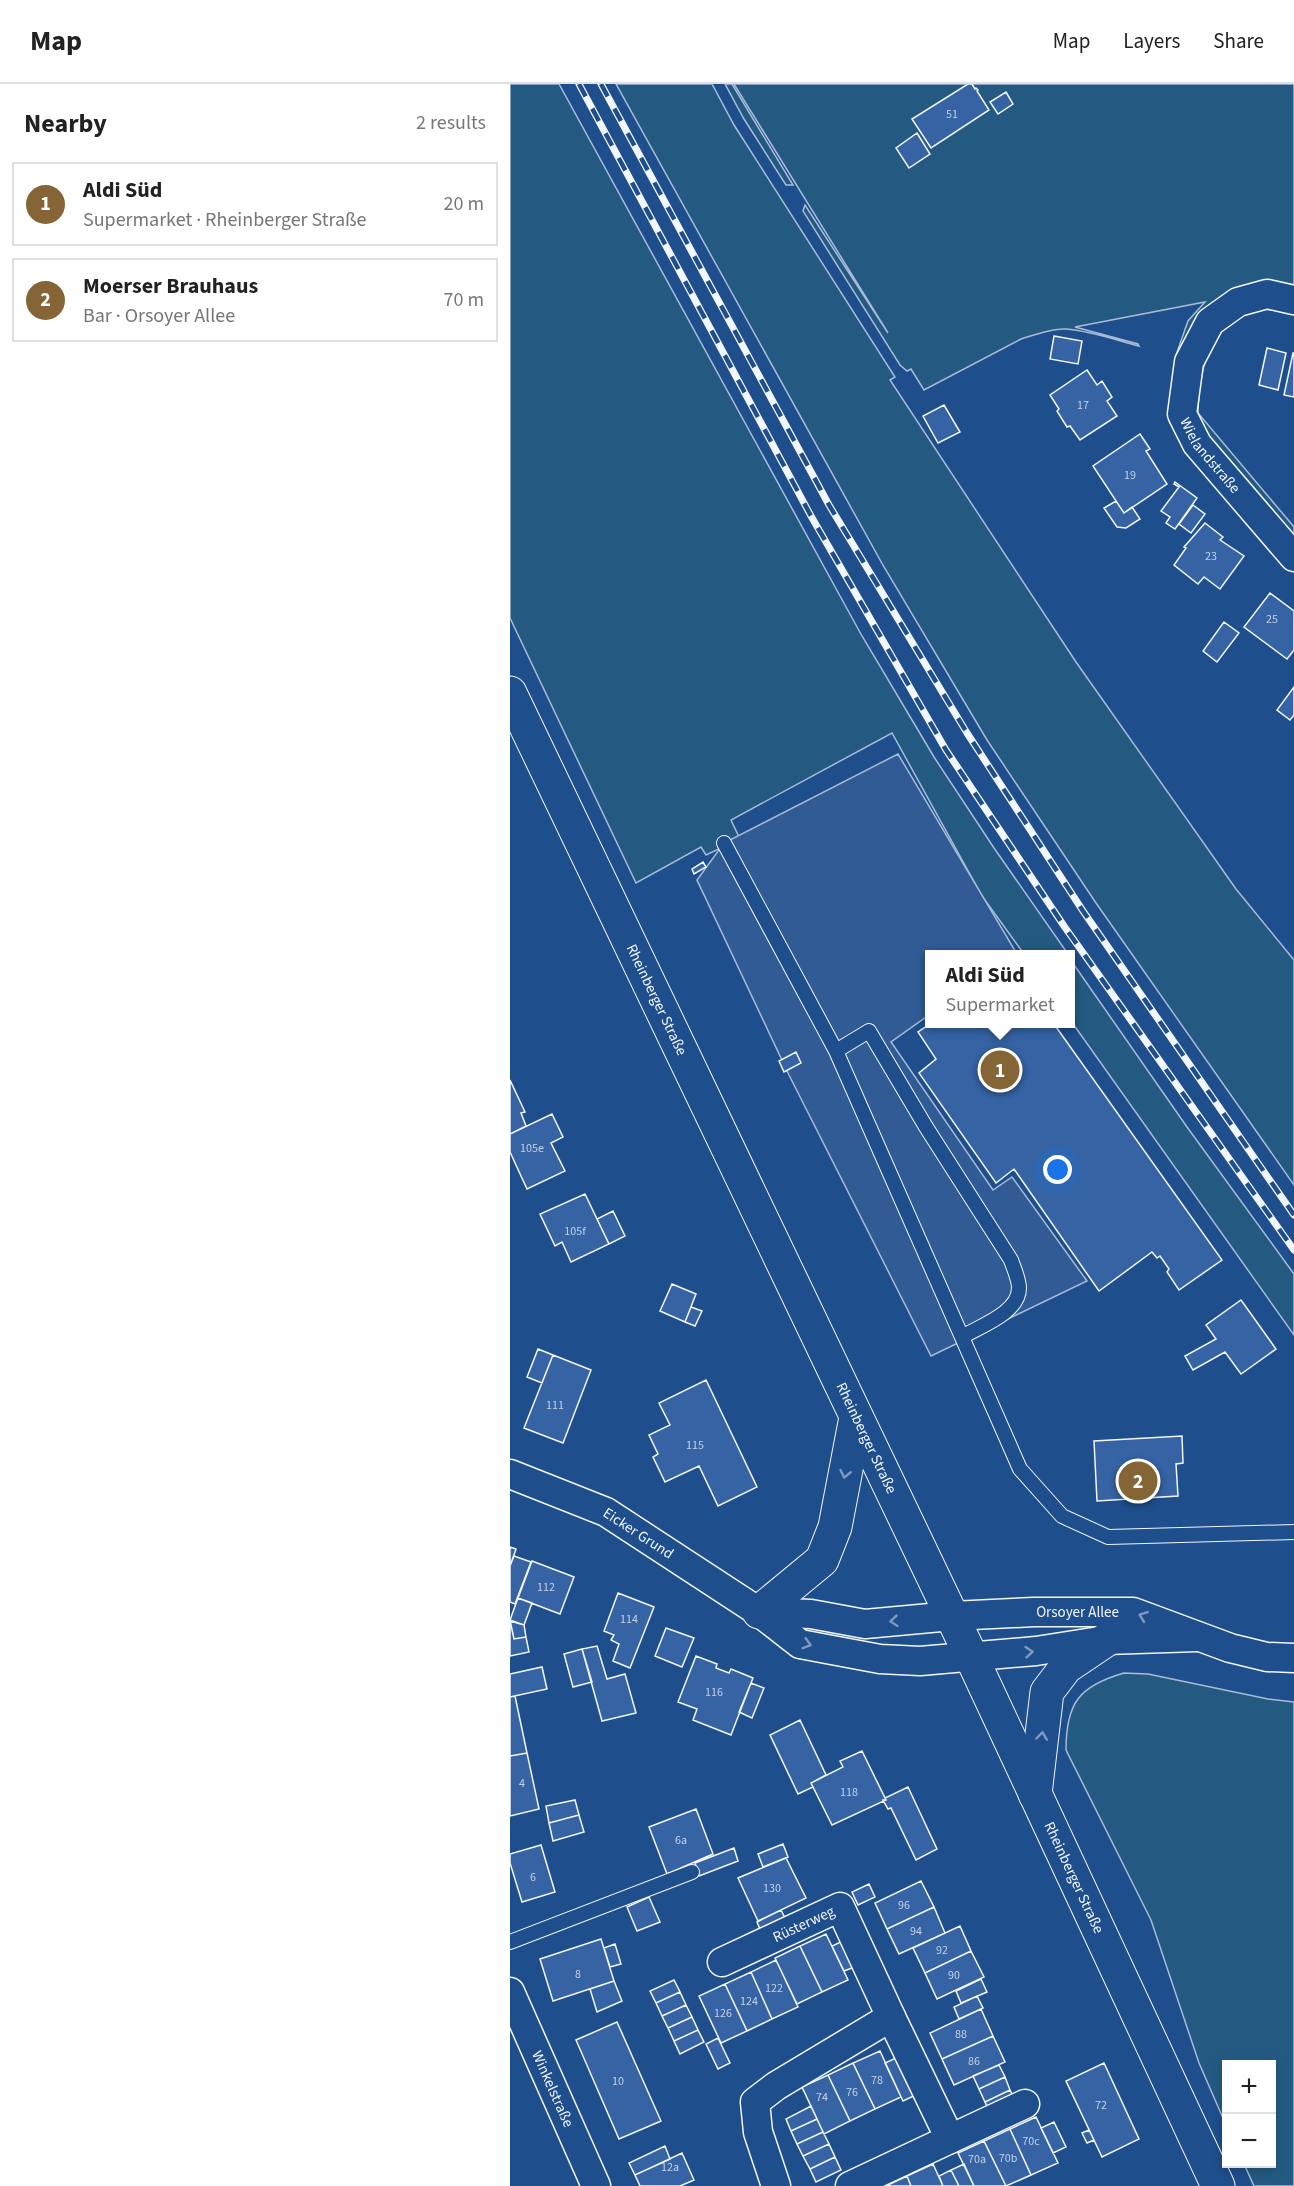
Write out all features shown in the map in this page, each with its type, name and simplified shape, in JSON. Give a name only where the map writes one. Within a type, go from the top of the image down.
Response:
[{"type":"main road","name":"Rheinberger Straße","points":[[510,693],[971,1656],[1218,2186]]},
{"type":"main road","points":[[759,1612],[822,1560],[835,1527],[856,1417]]},
{"type":"main road","points":[[1035,1794],[1047,1692],[1066,1667],[1106,1640]]},
{"type":"street","name":"Wielandstraße","points":[[1294,300],[1267,294],[1238,302],[1210,322],[1189,362],[1182,414],[1197,444],[1294,557]]},
{"type":"street","name":"Eicker Grund","points":[[510,1474],[606,1512],[759,1612],[801,1644],[880,1659],[920,1661],[971,1656]]},
{"type":"street","points":[[759,1612],[812,1614],[865,1624],[952,1616]]},
{"type":"street","name":"Orsoyer Allee","points":[[952,1616],[1034,1612],[1133,1612],[1197,1637],[1267,1657],[1294,1658]]},
{"type":"street","name":"Orsoyer Allee","points":[[971,1656],[1036,1651],[1106,1640],[1197,1637]]},
{"type":"street","name":"Rüsterweg","points":[[722,1962],[840,1907],[950,2139]]},
{"type":"street","name":"Winkelstraße","points":[[510,1992],[596,2186]]},
{"type":"street","points":[[776,2186],[759,2133],[755,2102],[776,2086],[891,2017]]},
{"type":"street","points":[[850,2186],[1025,2104]]},
{"type":"lane","points":[[723,843],[836,1051],[1020,1469],[1062,1516],[1108,1537],[1294,1532]]},
{"type":"lane","points":[[836,1051],[869,1031],[926,1127],[1011,1260],[1019,1285],[1014,1304],[1005,1312],[962,1336]]},
{"type":"lane","points":[[510,1942],[692,1872]]},
{"type":"shaded area","points":[[510,84],[559,84],[862,636],[934,757],[1065,950],[1021,950],[982,896],[892,733],[731,820],[740,839],[706,855],[701,847],[636,883],[510,618]]},
{"type":"shaded area","points":[[616,84],[712,84],[734,125],[895,377],[890,380],[1076,662],[1236,889],[1294,960],[1294,1185],[1096,903],[987,740],[884,567]]},
{"type":"shaded area","points":[[725,84],[732,84],[793,185],[786,185],[744,119]]},
{"type":"shaded area","points":[[734,84],[1294,84],[1294,304],[1253,295],[1176,355],[1188,321],[1205,302],[1075,327],[1139,346],[1075,330],[1049,331],[1021,339],[924,390],[911,369],[907,371],[900,365],[803,211],[805,205],[888,333]]},
{"type":"shaded area","points":[[1270,306],[1294,309],[1294,315],[1262,309],[1244,313],[1230,321],[1219,333],[1205,362],[1198,413],[1294,527],[1294,540],[1223,458],[1200,424],[1194,402],[1195,378],[1199,362],[1204,347],[1215,329],[1222,322],[1240,312]]},
{"type":"shaded area","points":[[898,754],[1015,950],[925,950],[925,1018],[891,1042],[993,1190],[1012,1177],[1087,1281],[931,1356],[789,1075],[697,880],[724,843]]},
{"type":"shaded area","points":[[1075,966],[1187,1127],[1294,1274],[1294,1335],[1075,1027]]},
{"type":"shaded area","points":[[1124,1673],[1148,1674],[1268,1699],[1294,1702],[1294,2186],[1254,2186],[1246,2168],[1276,2168],[1276,2060],[1222,2060],[1222,2116],[1199,2063],[1151,1920],[1066,1750],[1072,1708],[1086,1691],[1109,1678]]},
{"type":"building","points":[[968,84],[972,84],[978,90],[989,110],[931,148],[912,119]]},
{"type":"building","points":[[1006,92],[1013,104],[998,114],[990,102]]},
{"type":"building","points":[[917,133],[930,154],[909,168],[896,148]]},
{"type":"building","points":[[1054,336],[1082,341],[1078,364],[1050,359]]},
{"type":"building","points":[[1267,348],[1286,353],[1278,390],[1259,385]]},
{"type":"building","points":[[1294,353],[1294,397],[1284,395]]},
{"type":"building","points":[[1087,370],[1097,385],[1102,381],[1112,397],[1107,401],[1117,416],[1080,440],[1070,426],[1067,427],[1050,395]]},
{"type":"building","points":[[944,405],[960,432],[938,443],[923,416]]},
{"type":"building","points":[[1140,434],[1150,449],[1146,451],[1167,484],[1124,513],[1093,466]]},
{"type":"building","points":[[1175,482],[1197,498],[1175,529],[1166,523],[1170,517],[1161,511],[1179,487],[1174,484]]},
{"type":"building","points":[[1116,501],[1124,513],[1132,507],[1140,519],[1126,528],[1117,527],[1104,508]]},
{"type":"building","points":[[1193,505],[1205,514],[1191,533],[1179,524]]},
{"type":"building","points":[[1205,523],[1223,537],[1220,540],[1244,556],[1220,589],[1204,577],[1198,584],[1174,565],[1186,548],[1184,547]]},
{"type":"building","points":[[1270,593],[1294,611],[1294,650],[1287,659],[1244,627]]},
{"type":"building","points":[[1224,622],[1239,633],[1217,662],[1203,651]]},
{"type":"building","points":[[1294,687],[1294,715],[1290,720],[1277,710]]},
{"type":"building","points":[[703,862],[706,867],[694,874],[692,869]]},
{"type":"building","points":[[925,1027],[1057,1028],[1222,1260],[1179,1290],[1160,1256],[1157,1258],[1152,1252],[1099,1291],[1014,1169],[996,1183],[919,1073],[936,1059],[918,1032]]},
{"type":"building","points":[[796,1052],[801,1063],[784,1072],[779,1061]]},
{"type":"building","points":[[510,1080],[525,1112],[521,1113],[526,1126],[510,1134]]},
{"type":"building","points":[[552,1114],[563,1137],[551,1143],[565,1171],[527,1189],[510,1152],[510,1134]]},
{"type":"building","points":[[585,1194],[609,1244],[571,1262],[562,1242],[555,1246],[540,1214]]},
{"type":"building","points":[[613,1211],[625,1236],[609,1244],[597,1219]]},
{"type":"building","points":[[672,1284],[696,1294],[685,1322],[660,1311]]},
{"type":"building","points":[[1241,1300],[1276,1349],[1241,1374],[1225,1352],[1193,1370],[1185,1356],[1216,1339],[1206,1325]]},
{"type":"building","points":[[691,1307],[702,1311],[695,1326],[685,1322]]},
{"type":"building","points":[[538,1349],[553,1355],[542,1383],[527,1377]]},
{"type":"building","points":[[553,1355],[591,1370],[563,1443],[524,1428]]},
{"type":"building","points":[[706,1380],[757,1487],[718,1506],[699,1466],[665,1482],[653,1457],[658,1454],[649,1435],[670,1425],[659,1403]]},
{"type":"building","points":[[1182,1436],[1183,1463],[1176,1464],[1178,1496],[1097,1501],[1094,1441]]},
{"type":"building","points":[[510,1547],[516,1549],[510,1566]]},
{"type":"building","points":[[514,1556],[531,1562],[515,1604],[510,1602],[510,1566]]},
{"type":"building","points":[[532,1561],[574,1577],[560,1614],[518,1598]]},
{"type":"building","points":[[618,1593],[654,1607],[630,1668],[613,1661],[619,1644],[611,1640],[614,1635],[604,1631]]},
{"type":"building","points":[[518,1598],[532,1603],[524,1625],[510,1620]]},
{"type":"building","points":[[510,1620],[514,1639],[526,1637],[529,1652],[510,1656]]},
{"type":"building","points":[[510,1621],[524,1625],[526,1637],[514,1639]]},
{"type":"building","points":[[666,1628],[694,1638],[682,1667],[655,1656]]},
{"type":"building","points":[[597,1646],[607,1679],[625,1674],[636,1713],[602,1721],[582,1649]]},
{"type":"building","points":[[582,1649],[592,1682],[573,1687],[564,1654]]},
{"type":"building","points":[[696,1656],[717,1664],[716,1668],[729,1673],[731,1669],[753,1678],[731,1735],[693,1720],[697,1709],[678,1702]]},
{"type":"building","points":[[542,1667],[547,1689],[510,1697],[510,1674]]},
{"type":"building","points":[[751,1683],[764,1688],[752,1718],[739,1712]]},
{"type":"building","points":[[515,1696],[527,1753],[510,1756],[510,1697]]},
{"type":"building","points":[[800,1720],[826,1775],[811,1783],[813,1787],[798,1794],[770,1735]]},
{"type":"building","points":[[862,1751],[886,1800],[832,1825],[811,1783],[843,1767],[840,1761]]},
{"type":"building","points":[[527,1753],[539,1809],[510,1816],[510,1756]]},
{"type":"building","points":[[908,1787],[937,1849],[916,1860],[891,1808],[888,1809],[883,1800]]},
{"type":"building","points":[[575,1800],[579,1815],[549,1823],[546,1806]]},
{"type":"building","points":[[696,1809],[713,1854],[667,1874],[649,1827]]},
{"type":"building","points":[[579,1815],[584,1832],[553,1841],[549,1823]]},
{"type":"building","points":[[783,1844],[788,1857],[763,1867],[758,1854]]},
{"type":"building","points":[[541,1845],[555,1892],[522,1902],[510,1863],[510,1854]]},
{"type":"building","points":[[734,1848],[738,1861],[699,1876],[695,1863]]},
{"type":"building","points":[[786,1858],[806,1898],[758,1921],[738,1878]]},
{"type":"building","points":[[921,1881],[934,1907],[887,1929],[875,1903]]},
{"type":"building","points":[[869,1884],[875,1897],[858,1905],[852,1892]]},
{"type":"building","points":[[649,1897],[660,1922],[637,1931],[627,1907]]},
{"type":"building","points":[[934,1907],[945,1933],[899,1954],[887,1929]]},
{"type":"building","points":[[781,1910],[787,1922],[762,1934],[757,1922]]},
{"type":"building","points":[[960,1926],[971,1951],[925,1973],[913,1948]]},
{"type":"building","points":[[826,1934],[848,1980],[822,1992],[800,1946]]},
{"type":"building","points":[[601,1939],[614,1981],[553,2001],[540,1959]]},
{"type":"building","points":[[845,1940],[857,1966],[844,1971],[832,1946]]},
{"type":"building","points":[[615,1944],[621,1964],[610,1967],[604,1948]]},
{"type":"building","points":[[800,1946],[822,1992],[797,2004],[775,1958]]},
{"type":"building","points":[[971,1951],[984,1977],[937,1999],[925,1973]]},
{"type":"building","points":[[776,1960],[798,2007],[772,2019],[751,1972]]},
{"type":"building","points":[[751,1972],[772,2019],[747,2031],[725,1984]]},
{"type":"building","points":[[981,1979],[987,1992],[961,2003],[956,1991]]},
{"type":"building","points":[[674,1980],[680,1992],[656,2003],[650,1991]]},
{"type":"building","points":[[614,1981],[622,2001],[597,2012],[590,1989]]},
{"type":"building","points":[[725,1984],[747,2031],[721,2043],[699,1996]]},
{"type":"building","points":[[680,1992],[686,2005],[662,2016],[656,2003]]},
{"type":"building","points":[[977,1996],[983,2008],[959,2019],[954,2007]]},
{"type":"building","points":[[686,2005],[692,2017],[668,2028],[662,2016]]},
{"type":"building","points":[[981,2009],[993,2036],[942,2059],[930,2033]]},
{"type":"building","points":[[692,2017],[698,2030],[674,2041],[668,2028]]},
{"type":"building","points":[[617,2022],[661,2121],[619,2139],[576,2040]]},
{"type":"building","points":[[698,2030],[704,2042],[680,2054],[674,2041]]},
{"type":"building","points":[[993,2036],[1005,2062],[954,2085],[942,2059]]},
{"type":"building","points":[[718,2038],[730,2063],[718,2069],[706,2044]]},
{"type":"building","points":[[880,2051],[901,2097],[875,2109],[853,2063]]},
{"type":"building","points":[[898,2057],[916,2095],[903,2101],[885,2063]]},
{"type":"building","points":[[853,2063],[875,2109],[850,2121],[828,2075]]},
{"type":"building","points":[[1104,2063],[1139,2139],[1102,2157],[1066,2081]]},
{"type":"building","points":[[999,2065],[1005,2077],[979,2089],[973,2076]]},
{"type":"building","points":[[828,2075],[850,2121],[824,2134],[802,2087]]},
{"type":"building","points":[[1005,2077],[1010,2090],[985,2102],[979,2089]]},
{"type":"building","points":[[1010,2090],[1016,2103],[991,2114],[985,2102]]},
{"type":"building","points":[[811,2106],[817,2119],[791,2131],[786,2119]]},
{"type":"building","points":[[1036,2117],[1058,2163],[1031,2175],[1010,2129]]},
{"type":"building","points":[[817,2119],[823,2132],[797,2144],[791,2131]]},
{"type":"building","points":[[1054,2122],[1066,2147],[1053,2153],[1041,2128]]},
{"type":"building","points":[[1010,2129],[1031,2175],[1006,2186],[984,2141]]},
{"type":"building","points":[[1089,2130],[1094,2140],[1087,2143],[1082,2133]]},
{"type":"building","points":[[823,2132],[829,2144],[803,2156],[797,2144]]},
{"type":"building","points":[[984,2141],[1006,2186],[974,2186],[958,2153]]},
{"type":"building","points":[[829,2144],[835,2157],[810,2169],[803,2156]]},
{"type":"building","points":[[665,2146],[670,2159],[635,2175],[629,2163]]},
{"type":"building","points":[[682,2153],[694,2180],[680,2186],[640,2186],[635,2175]]},
{"type":"building","points":[[835,2157],[841,2170],[816,2182],[810,2169]]},
{"type":"building","points":[[933,2164],[943,2186],[911,2186],[907,2176]]},
{"type":"building","points":[[964,2164],[974,2186],[959,2186],[951,2170]]},
{"type":"building","points":[[951,2170],[959,2186],[943,2186],[939,2176]]},
{"type":"building","points":[[907,2176],[911,2186],[886,2186]]},
{"type":"railway","points":[[579,84],[811,516],[946,750],[1064,926],[1294,1250]]},
{"type":"railway","points":[[601,84],[829,505],[967,733],[1083,911],[1294,1215]]},
{"type":"place","name":"Aldi Süd","points":[[1000,1070]]},
{"type":"place","name":"Moerser Brauhaus","points":[[1138,1481]]}]
